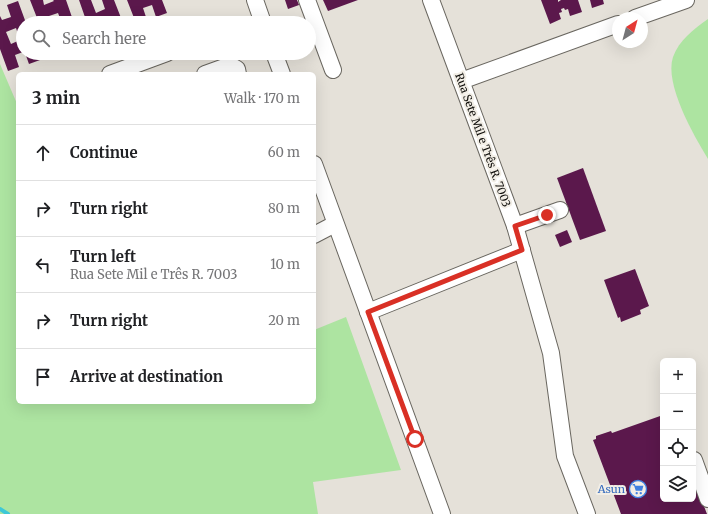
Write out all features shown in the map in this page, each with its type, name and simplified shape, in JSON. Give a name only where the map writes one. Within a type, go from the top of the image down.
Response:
[{"type":"street","points":[[255,0],[257,16]]},
{"type":"street","points":[[307,0],[313,16]]},
{"type":"street","name":"Rua Sete Mil e Três R. 7003","points":[[431,0],[515,226],[551,353],[565,456],[587,514]]},
{"type":"street","points":[[648,14],[686,0]]},
{"type":"street","points":[[316,24],[333,70]]},
{"type":"street","points":[[461,80],[612,26]]},
{"type":"street","points":[[115,72],[148,60]]},
{"type":"street","points":[[277,60],[281,72]]},
{"type":"street","points":[[211,72],[230,65],[237,69],[238,72]]},
{"type":"street","points":[[316,170],[442,514]]},
{"type":"street","points":[[515,226],[560,210]]},
{"type":"street","points":[[316,234],[335,224]]},
{"type":"street","points":[[368,312],[522,250]]},
{"type":"street","points":[[696,466],[708,499]]},
{"type":"green space","points":[[708,19],[708,159],[688,124],[682,110],[676,95],[671,68],[673,57],[679,45],[692,31]]},
{"type":"green space","points":[[0,64],[16,101],[16,404],[316,404],[316,329],[346,317],[401,470],[313,482],[318,514],[0,514]]},
{"type":"building","points":[[30,0],[43,0],[44,5],[54,1],[53,0],[66,0],[72,16],[59,16],[58,13],[49,16],[36,16]]},
{"type":"building","points":[[79,0],[91,0],[96,13],[105,9],[102,0],[114,0],[120,16],[85,16]]},
{"type":"building","points":[[127,0],[162,0],[167,13],[156,16],[152,5],[143,8],[146,16],[133,16]]},
{"type":"building","points":[[285,0],[297,0],[299,5],[288,9]]},
{"type":"building","points":[[323,0],[358,0],[328,11]]},
{"type":"building","points":[[541,0],[558,0],[558,2],[561,0],[578,0],[582,12],[570,16],[568,9],[561,9],[562,12],[559,13],[561,19],[550,24]]},
{"type":"building","points":[[590,0],[603,0],[604,4],[592,8]]},
{"type":"building","points":[[18,1],[23,16],[16,16],[16,28],[6,32],[11,44],[16,42],[15,55],[19,67],[8,71],[0,49],[0,16],[2,20],[11,17],[7,5]]},
{"type":"building","points":[[28,60],[40,60],[29,64]]},
{"type":"building","points":[[583,168],[606,231],[580,240],[557,178]]},
{"type":"building","points":[[567,230],[572,242],[560,247],[555,235]]},
{"type":"building","points":[[635,269],[649,306],[640,310],[641,314],[621,322],[620,317],[618,318],[604,280]]},
{"type":"building","points":[[660,416],[660,502],[696,502],[696,486],[707,514],[621,514],[593,440],[596,439],[596,436],[611,431],[612,433]]},
{"type":"waterway","points":[[0,509],[8,514]]},
{"type":"place","name":"Asun","points":[[638,489]]},
{"type":"route","points":[[415,439],[368,312],[522,250],[515,226],[547,215]]}]
